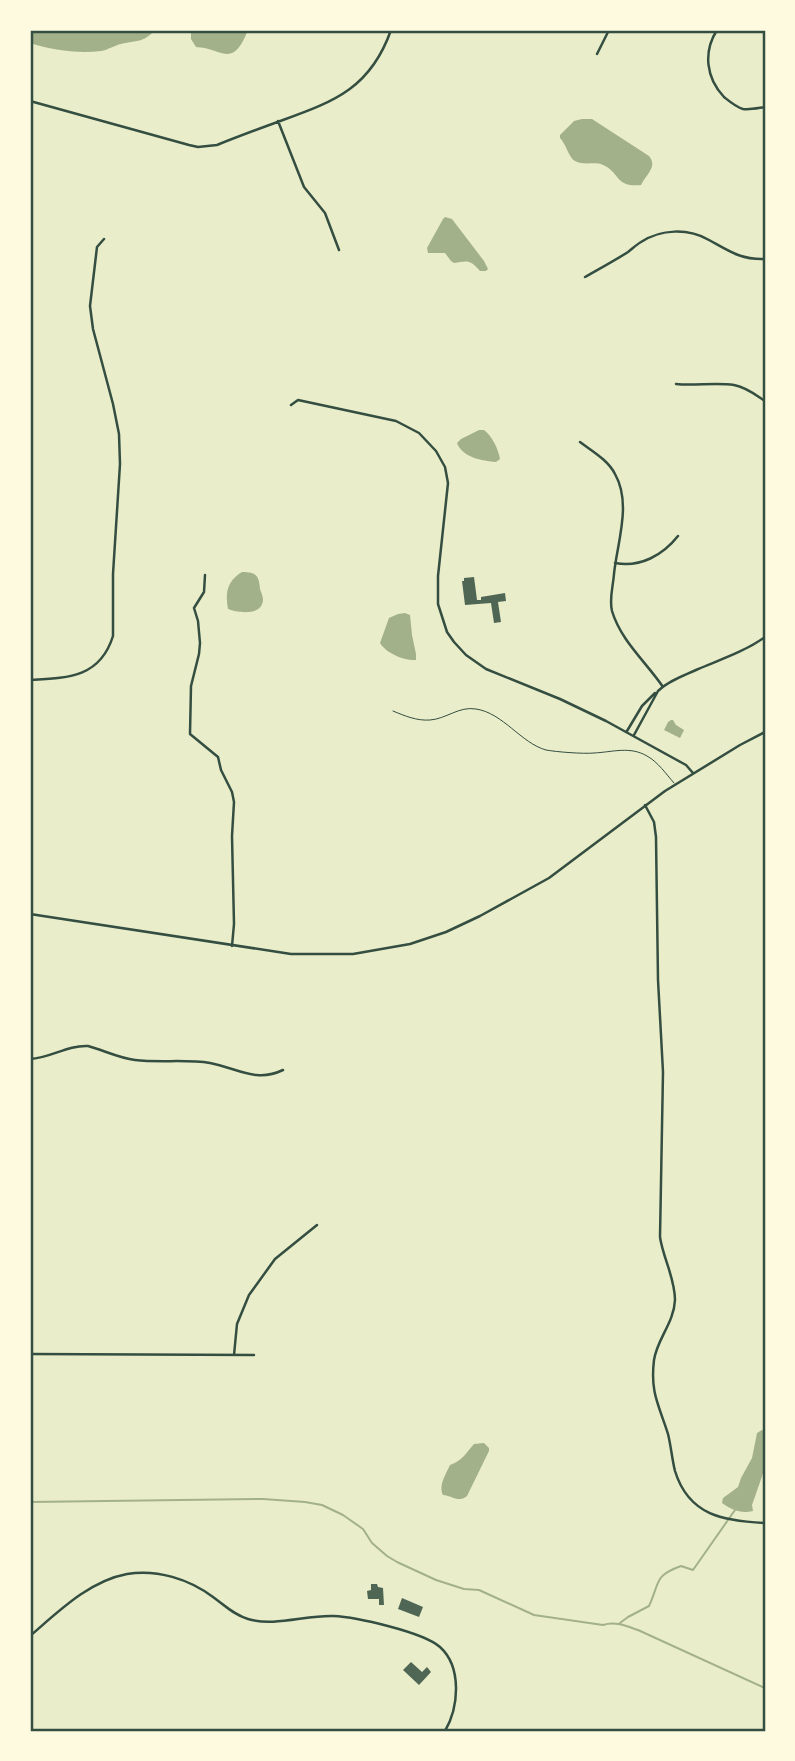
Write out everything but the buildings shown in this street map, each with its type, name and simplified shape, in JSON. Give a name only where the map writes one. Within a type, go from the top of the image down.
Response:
[{"type":"street","points":[[30,101],[198,147],[217,145],[321,107],[340,96],[362,78],[378,58],[391,30]]},
{"type":"street","points":[[597,54],[609,30]]},
{"type":"street","points":[[717,30],[712,37],[708,56],[709,70],[715,84],[729,101],[743,109],[765,107]]},
{"type":"street","points":[[278,121],[304,187],[325,212],[339,250]]},
{"type":"street","points":[[585,277],[647,238],[669,232],[692,233],[737,255],[765,259]]},
{"type":"street","points":[[30,680],[62,678],[84,672],[103,656],[113,636],[119,434],[114,404],[94,336],[90,306],[97,247],[104,239]]},
{"type":"street","points":[[676,384],[735,386],[748,390],[765,401]]},
{"type":"street","points":[[291,405],[298,400],[396,421],[409,426],[428,441],[441,458],[448,483],[438,594],[442,618],[454,642],[466,655],[486,669],[560,699],[634,735],[686,765],[693,773]]},
{"type":"street","points":[[580,442],[604,460],[615,473],[622,496],[623,512],[611,597],[612,612],[626,639],[663,687]]},
{"type":"street","points":[[615,563],[637,564],[652,558],[677,536]]},
{"type":"street","points":[[205,575],[204,592],[194,608],[200,643],[191,686],[190,734],[218,757],[234,802],[232,946]]},
{"type":"street","points":[[627,732],[642,705],[657,691],[675,679],[738,652],[765,637]]},
{"type":"street","points":[[634,735],[657,691]]},
{"type":"street","points":[[30,914],[291,954],[334,956],[391,949],[428,938],[480,916],[549,878],[676,784],[765,732]]},
{"type":"street","points":[[645,805],[654,822],[656,838],[658,980],[663,1072],[660,1237],[663,1256],[673,1280],[675,1297],[669,1323],[654,1358],[653,1390],[669,1438],[677,1475],[688,1496],[698,1506],[723,1519],[765,1523]]},
{"type":"street","points":[[30,1059],[45,1057],[80,1045],[132,1060],[211,1063],[251,1075],[275,1074],[284,1070]]},
{"type":"street","points":[[234,1355],[237,1324],[249,1295],[275,1258],[317,1225]]},
{"type":"street","points":[[30,1354],[254,1355]]},
{"type":"street","points":[[30,1636],[86,1590],[111,1579],[139,1573],[183,1580],[234,1613],[250,1620],[270,1622],[323,1616],[371,1622],[424,1638],[446,1655],[453,1671],[456,1689],[454,1711],[445,1731]]},
{"type":"lane","points":[[393,711],[427,721],[461,709],[479,709],[503,721],[535,745],[547,750],[593,753],[629,750],[646,755],[676,784]]},
{"type":"shaded area","points":[[30,30],[155,30],[140,40],[101,51],[83,52],[30,43]]},
{"type":"shaded area","points":[[191,30],[248,30],[237,50],[226,54],[196,47],[191,39]]},
{"type":"shaded area","points":[[592,119],[649,156],[652,167],[641,185],[622,182],[603,165],[582,163],[573,159],[560,135],[574,121]]},
{"type":"shaded area","points":[[445,217],[452,219],[484,261],[488,269],[486,271],[480,271],[468,262],[454,263],[445,253],[428,253],[427,248]]},
{"type":"shaded area","points":[[479,430],[484,430],[494,443],[500,459],[496,462],[473,457],[463,452],[457,443]]},
{"type":"shaded area","points":[[242,572],[254,574],[259,580],[263,600],[259,609],[254,611],[238,612],[228,609],[228,588],[233,579]]},
{"type":"shaded area","points":[[405,613],[410,615],[416,660],[396,656],[380,643],[389,618]]},
{"type":"shaded area","points":[[671,720],[684,730],[680,738],[664,730]]},
{"type":"shaded area","points":[[765,1431],[765,1468],[752,1505],[753,1511],[737,1511],[722,1503],[723,1498],[738,1487],[752,1458],[757,1433]]},
{"type":"shaded area","points":[[484,1443],[489,1451],[467,1496],[458,1499],[443,1495],[442,1484],[450,1465],[461,1459],[474,1444]]},
{"type":"waterway","points":[[30,1502],[263,1499],[322,1505],[363,1529],[372,1543],[387,1556],[436,1580],[464,1589],[479,1590],[534,1615],[629,1627],[765,1688]]},
{"type":"waterway","points":[[620,1623],[649,1606],[661,1577],[666,1573],[681,1566],[693,1570],[735,1510]]}]
